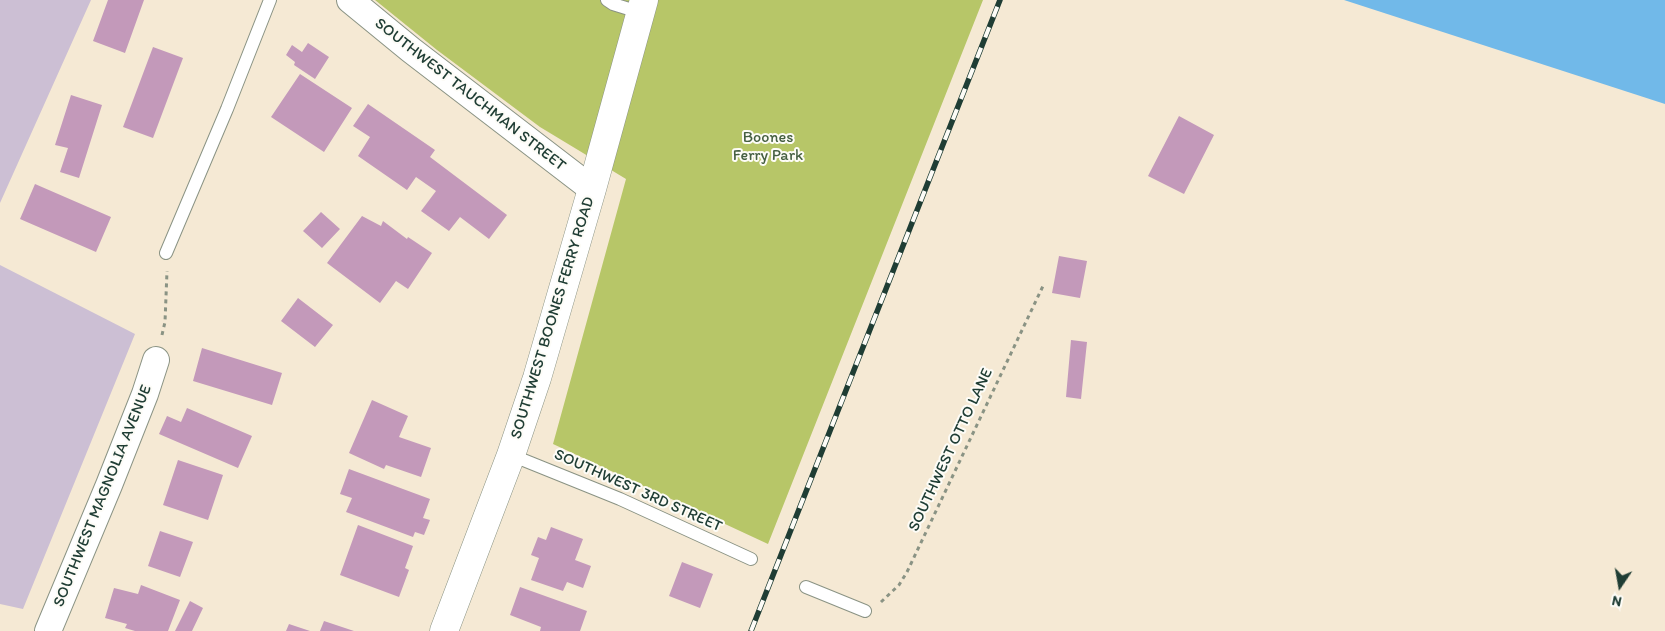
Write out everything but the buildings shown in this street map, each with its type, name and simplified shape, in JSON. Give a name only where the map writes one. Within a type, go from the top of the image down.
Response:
[{"type":"street","name":"SOUTHWEST TAUCHMAN STREET","points":[[350,0],[411,50],[592,189]]},
{"type":"street","name":"SOUTHWEST BOONES FERRY ROAD","points":[[444,631],[512,455],[537,378],[643,6]]},
{"type":"street","name":"SOUTHWEST MAGNOLIA AVENUE","points":[[48,631],[109,485],[145,394],[156,360]]},
{"type":"lane","points":[[166,253],[227,109],[270,0]]},
{"type":"lane","points":[[607,0],[613,4],[643,6]]},
{"type":"lane","name":"SOUTHWEST 3RD STREET","points":[[512,455],[620,499],[751,559]]},
{"type":"lane","points":[[806,587],[865,612]]},
{"type":"path","points":[[156,360],[165,322],[168,286],[166,253]]},
{"type":"path","name":"SOUTHWEST OTTO LANE","points":[[865,612],[892,594],[900,585],[1044,286]]},
{"type":"shaded area","points":[[0,0],[91,0],[0,203]]},
{"type":"shaded area","points":[[0,265],[135,334],[23,609],[0,604]]},
{"type":"green space","name":"Boones Ferry Park","points":[[375,0],[983,0],[768,544],[553,444],[626,179],[540,127],[437,50]]},
{"type":"water","points":[[1344,0],[1665,0],[1665,104]]},
{"type":"railway","points":[[751,631],[1000,0]]}]
